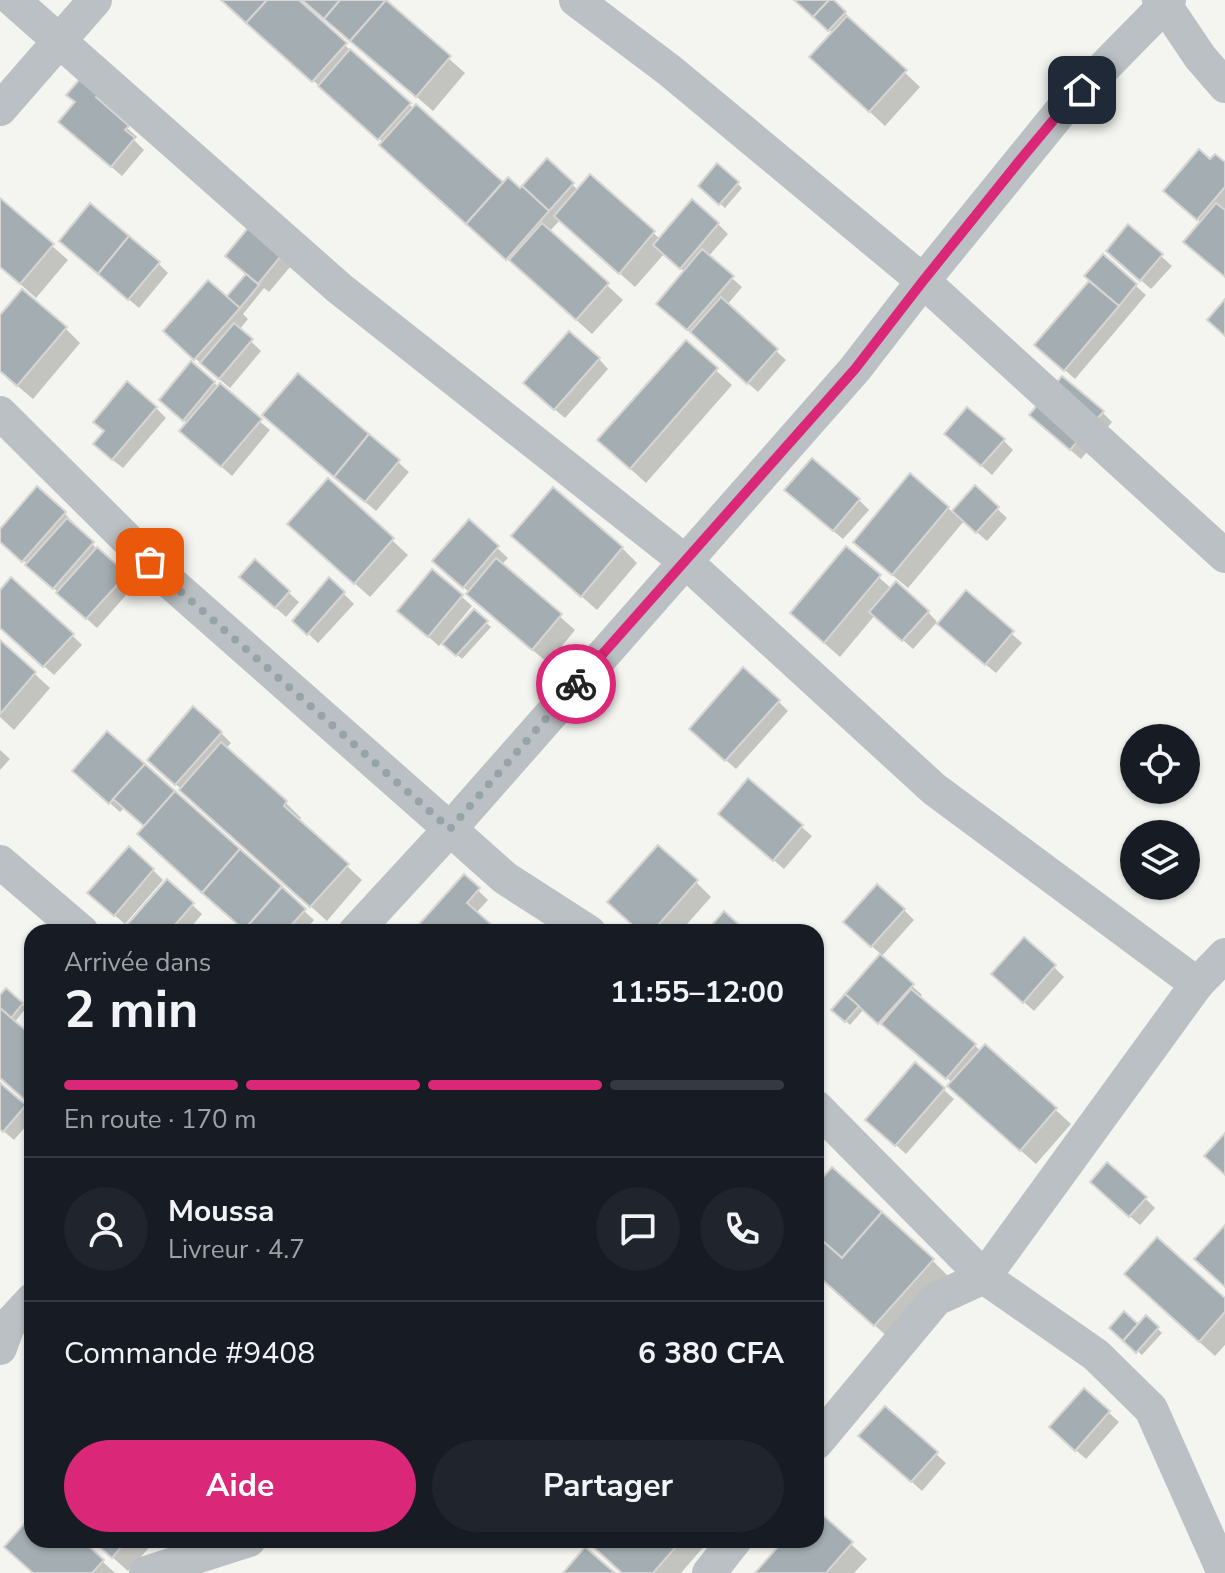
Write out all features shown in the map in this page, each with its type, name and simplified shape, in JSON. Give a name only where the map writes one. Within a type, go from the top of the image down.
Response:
[{"type":"street","points":[[13,0],[339,288],[686,562],[934,789],[1197,984]]},
{"type":"street","points":[[0,109],[95,0]]},
{"type":"street","points":[[576,0],[669,70],[923,281],[1225,556]]},
{"type":"street","points":[[362,924],[450,829],[855,369],[1061,111],[1164,2],[1200,57],[1225,86]]},
{"type":"street","points":[[0,413],[171,583],[505,878],[577,924]]},
{"type":"street","points":[[0,862],[73,924]]},
{"type":"street","points":[[824,1433],[936,1299],[984,1277],[1197,984],[1225,955]]},
{"type":"street","points":[[824,1115],[984,1277],[1096,1355],[1151,1409],[1224,1573]]},
{"type":"street","points":[[3,1331],[24,1309]]},
{"type":"street","points":[[146,1573],[224,1548]]},
{"type":"street","points":[[709,1573],[729,1548]]},
{"type":"building","points":[[221,0],[267,0],[246,23]]},
{"type":"building","points":[[267,0],[299,0],[347,43],[312,82],[246,23]]},
{"type":"building","points":[[302,0],[340,0],[324,19]]},
{"type":"building","points":[[340,0],[386,0],[350,41],[324,19]]},
{"type":"building","points":[[386,0],[451,56],[416,97],[350,41]]},
{"type":"building","points":[[794,0],[829,0],[813,17]]},
{"type":"building","points":[[829,0],[834,0],[846,12],[828,31],[813,17]]},
{"type":"building","points":[[847,16],[907,70],[869,112],[809,57]]},
{"type":"building","points":[[350,49],[411,103],[378,140],[318,86]]},
{"type":"building","points":[[80,79],[129,126],[125,130],[135,138],[111,167],[58,122],[75,102],[66,95]]},
{"type":"building","points":[[416,104],[503,182],[466,224],[379,145]]},
{"type":"building","points":[[1199,149],[1210,159],[1215,154],[1225,162],[1225,187],[1197,220],[1163,191]]},
{"type":"building","points":[[547,158],[574,183],[549,211],[522,186]]},
{"type":"building","points":[[717,163],[739,182],[719,205],[698,186]]},
{"type":"building","points":[[590,174],[655,231],[619,274],[554,216]]},
{"type":"building","points":[[508,177],[549,211],[506,260],[466,224]]},
{"type":"building","points":[[0,198],[54,244],[20,284],[0,267]]},
{"type":"building","points":[[692,199],[719,223],[680,269],[653,245]]},
{"type":"building","points":[[90,203],[129,236],[98,274],[59,241]]},
{"type":"building","points":[[1216,203],[1225,210],[1225,277],[1183,242]]},
{"type":"building","points":[[542,223],[609,283],[576,320],[509,260]]},
{"type":"building","points":[[1128,224],[1163,254],[1140,281],[1106,251]]},
{"type":"building","points":[[248,228],[281,256],[258,284],[225,256]]},
{"type":"building","points":[[129,236],[160,262],[128,300],[98,274]]},
{"type":"building","points":[[702,249],[734,276],[687,330],[656,304]]},
{"type":"building","points":[[1103,254],[1137,284],[1119,306],[1084,276]]},
{"type":"building","points":[[246,274],[259,285],[240,308],[226,297]]},
{"type":"building","points":[[208,280],[240,308],[194,360],[163,331]]},
{"type":"building","points":[[1089,281],[1119,306],[1064,371],[1034,345]]},
{"type":"building","points":[[22,289],[67,327],[17,386],[0,371],[0,315]]},
{"type":"building","points":[[721,297],[778,349],[747,384],[690,332]]},
{"type":"building","points":[[1225,299],[1225,336],[1207,320]]},
{"type":"building","points":[[234,323],[253,339],[219,379],[200,363]]},
{"type":"building","points":[[569,331],[600,358],[554,410],[523,383]]},
{"type":"building","points":[[686,340],[718,368],[630,469],[597,440]]},
{"type":"building","points":[[191,361],[215,382],[183,421],[159,400]]},
{"type":"building","points":[[298,373],[369,434],[334,477],[262,415]]},
{"type":"building","points":[[1062,376],[1104,411],[1070,450],[1029,415]]},
{"type":"building","points":[[127,381],[157,407],[112,460],[93,444],[104,431],[93,422]]},
{"type":"building","points":[[220,383],[262,419],[221,467],[179,431]]},
{"type":"building","points":[[967,407],[1005,439],[981,466],[944,434]]},
{"type":"building","points":[[369,434],[400,460],[365,502],[334,477]]},
{"type":"building","points":[[812,458],[860,499],[833,531],[784,490]]},
{"type":"building","points":[[910,473],[949,507],[892,575],[853,542]]},
{"type":"building","points":[[328,478],[394,538],[354,584],[287,524]]},
{"type":"building","points":[[975,485],[999,507],[976,533],[952,511]]},
{"type":"building","points":[[37,486],[66,512],[22,562],[0,542],[0,529]]},
{"type":"building","points":[[553,487],[623,547],[581,597],[511,536]]},
{"type":"building","points":[[67,518],[94,542],[53,589],[25,565]]},
{"type":"building","points":[[469,519],[499,546],[463,588],[432,561]]},
{"type":"building","points":[[846,546],[881,575],[824,643],[790,613]]},
{"type":"building","points":[[97,547],[127,574],[86,619],[56,593]]},
{"type":"building","points":[[496,558],[562,614],[532,650],[466,594]]},
{"type":"building","points":[[255,559],[290,591],[275,608],[239,577]]},
{"type":"building","points":[[432,569],[463,595],[428,637],[397,611]]},
{"type":"building","points":[[11,577],[74,634],[43,667],[0,628],[0,590]]},
{"type":"building","points":[[329,577],[345,592],[307,635],[292,621]]},
{"type":"building","points":[[896,581],[929,611],[902,641],[869,612]]},
{"type":"building","points":[[966,590],[1014,631],[985,665],[937,624]]},
{"type":"building","points":[[474,609],[488,621],[456,656],[442,644]]},
{"type":"building","points":[[0,640],[36,672],[0,714]]},
{"type":"building","points":[[743,667],[780,700],[725,761],[689,729]]},
{"type":"building","points":[[193,706],[222,732],[175,785],[147,760]]},
{"type":"building","points":[[107,731],[145,764],[109,804],[72,771]]},
{"type":"building","points":[[221,742],[287,801],[284,806],[349,864],[310,907],[179,790]]},
{"type":"building","points":[[145,764],[175,791],[144,826],[113,799]]},
{"type":"building","points":[[748,778],[803,825],[773,861],[718,814]]},
{"type":"building","points":[[175,791],[240,849],[202,893],[137,834]]},
{"type":"building","points":[[658,845],[698,880],[659,924],[631,924],[607,902]]},
{"type":"building","points":[[129,846],[154,869],[114,916],[87,893]]},
{"type":"building","points":[[240,849],[282,886],[249,924],[237,924],[202,893]]},
{"type":"building","points":[[464,874],[480,888],[467,903],[491,924],[419,924]]},
{"type":"building","points":[[167,879],[194,903],[176,924],[128,924]]},
{"type":"building","points":[[877,884],[905,909],[871,947],[843,922]]},
{"type":"building","points":[[282,887],[306,909],[292,924],[249,924]]},
{"type":"building","points":[[724,911],[738,924],[713,924]]},
{"type":"building","points":[[1024,937],[1056,965],[1023,1003],[991,974]]},
{"type":"building","points":[[880,954],[914,984],[878,1024],[845,994]]},
{"type":"building","points":[[6,988],[23,1003],[11,1018],[0,1008],[0,995]]},
{"type":"building","points":[[911,989],[976,1044],[946,1079],[881,1024]]},
{"type":"building","points":[[845,994],[859,1006],[845,1022],[831,1010]]},
{"type":"building","points":[[0,1008],[24,1029],[24,1099],[0,1078]]},
{"type":"building","points":[[985,1044],[1057,1108],[1020,1151],[947,1086]]},
{"type":"building","points":[[915,1062],[945,1088],[895,1146],[865,1120]]},
{"type":"building","points":[[0,1083],[24,1103],[24,1107],[3,1132],[0,1129]]},
{"type":"building","points":[[1225,1133],[1225,1175],[1204,1156]]},
{"type":"building","points":[[1107,1162],[1147,1197],[1129,1217],[1090,1182]]},
{"type":"building","points":[[832,1167],[882,1212],[842,1258],[824,1242],[824,1176]]},
{"type":"building","points":[[882,1212],[934,1259],[874,1326],[824,1281],[824,1242],[842,1258]]},
{"type":"building","points":[[1225,1225],[1225,1287],[1194,1259]]},
{"type":"building","points":[[1157,1237],[1225,1298],[1225,1312],[1199,1342],[1124,1274]]},
{"type":"building","points":[[1124,1311],[1138,1324],[1123,1341],[1109,1328]]},
{"type":"building","points":[[1146,1315],[1159,1327],[1136,1353],[1123,1341]]},
{"type":"building","points":[[1084,1388],[1110,1411],[1075,1451],[1049,1427]]},
{"type":"building","points":[[885,1406],[938,1452],[911,1482],[858,1436]]},
{"type":"building","points":[[824,1516],[853,1542],[826,1573],[755,1573],[777,1548],[824,1548]]},
{"type":"building","points":[[24,1524],[24,1548],[91,1548],[104,1560],[92,1573],[33,1573],[4,1547]]},
{"type":"building","points":[[101,1548],[120,1548],[112,1558]]},
{"type":"building","points":[[586,1548],[615,1573],[563,1573]]},
{"type":"building","points":[[594,1548],[675,1548],[653,1573],[622,1573]]},
{"type":"way so far","points":[[150,562],[450,829],[576,684]]},
{"type":"route","points":[[576,684],[855,369],[1021,159],[1082,90]]}]
